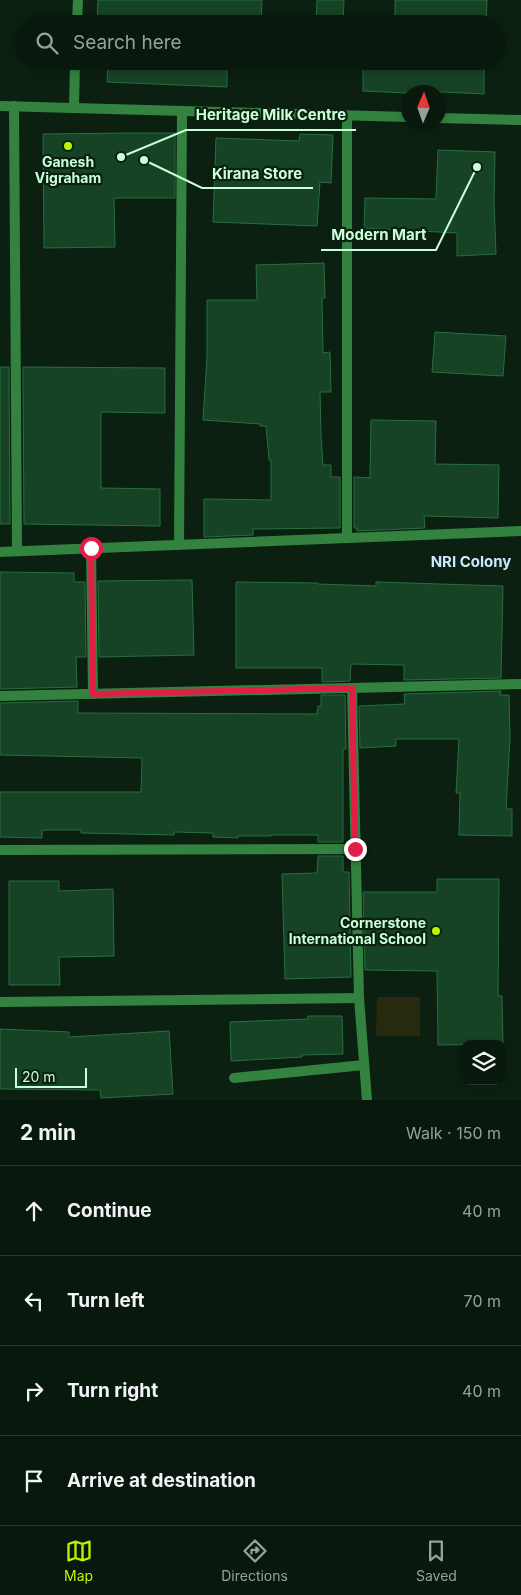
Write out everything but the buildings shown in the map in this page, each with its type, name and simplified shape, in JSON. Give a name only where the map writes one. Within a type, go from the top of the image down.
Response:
[{"type":"street","points":[[77,15],[78,0]]},
{"type":"street","points":[[74,108],[75,70]]},
{"type":"street","points":[[0,106],[401,117]]},
{"type":"street","points":[[14,106],[17,551]]},
{"type":"street","points":[[179,545],[182,111]]},
{"type":"street","points":[[347,116],[347,538]]},
{"type":"street","points":[[446,118],[521,120]]},
{"type":"street","points":[[0,552],[521,531]]},
{"type":"street","points":[[91,548],[93,694]]},
{"type":"street","points":[[0,696],[521,684]]},
{"type":"street","points":[[352,688],[358,998],[366,1100]]},
{"type":"street","points":[[0,850],[355,849]]},
{"type":"street","points":[[0,1002],[358,998]]},
{"type":"street","points":[[234,1078],[364,1065]]},
{"type":"green space","points":[[377,997],[420,997],[420,1036],[376,1036]]},
{"type":"place","name":"Ganesh Vigraham","points":[[68,146]]},
{"type":"place","name":"Heritage Milk Centre","points":[[121,157]]},
{"type":"place","name":"Kirana Store","points":[[144,160]]},
{"type":"place","name":"Modern Mart","points":[[477,167]]},
{"type":"place","name":"Cornerstone International School","points":[[436,931]]},
{"type":"district","name":"NRI Colony","points":[[471,562]]},
{"type":"route","points":[[91,548],[93,694],[352,688],[355,849]]}]
